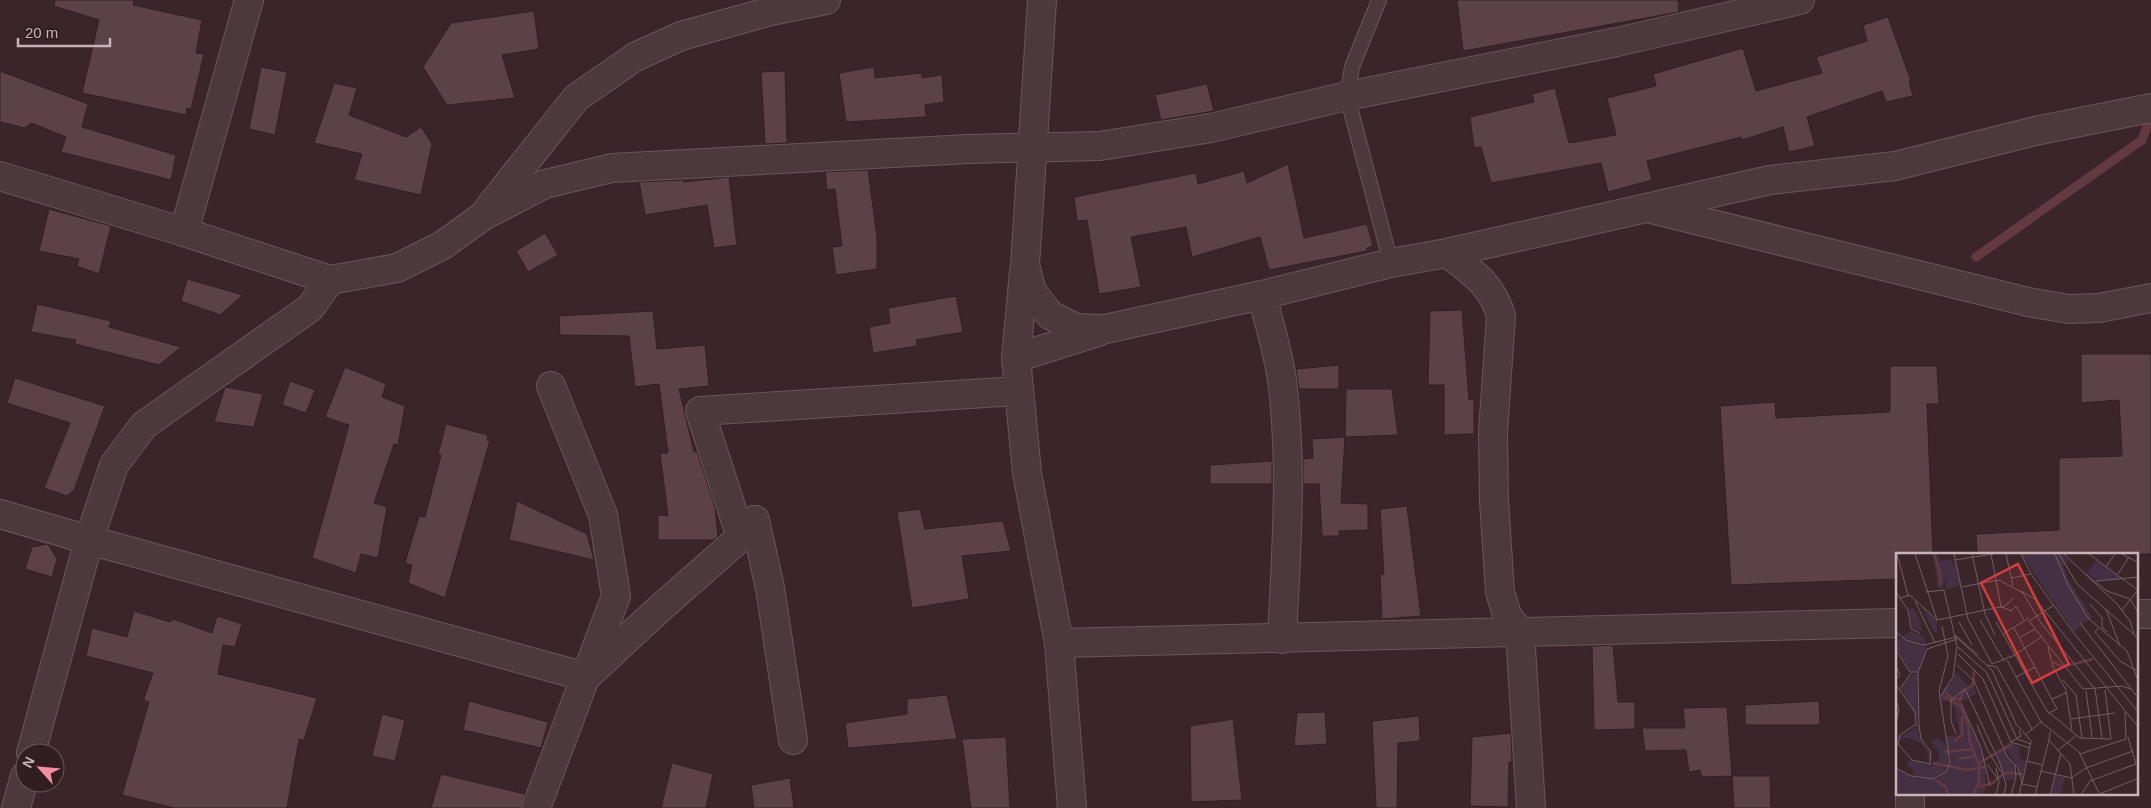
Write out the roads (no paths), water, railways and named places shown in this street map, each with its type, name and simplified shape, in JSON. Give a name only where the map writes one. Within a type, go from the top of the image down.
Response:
[{"type":"street","points":[[184,232],[249,0]]},
{"type":"street","points":[[483,216],[576,98],[634,57],[682,36],[770,11],[826,0]]},
{"type":"street","points":[[1042,0],[1034,148],[1016,358],[1027,473],[1059,643],[1072,808]]},
{"type":"street","points":[[0,176],[184,232],[330,280],[397,268],[444,245],[483,216],[544,184],[612,168],[968,149],[1100,146],[1211,128],[1347,96],[1617,42],[1800,0]]},
{"type":"street","points":[[1016,358],[1105,329],[1262,295],[1391,263],[1447,253],[1770,180],[1895,166],[2035,131],[2151,108]]},
{"type":"street","points":[[1645,208],[2028,302],[2069,309],[2099,308],[2151,298]]},
{"type":"street","points":[[1447,253],[1480,279],[1497,301],[1501,316],[1493,432],[1494,500],[1500,592],[1507,615],[1520,632],[1531,808]]},
{"type":"street","points":[[1025,265],[1032,292],[1050,315],[1076,328],[1105,329]]},
{"type":"street","points":[[34,743],[89,540],[114,465],[144,426],[310,308],[330,280]]},
{"type":"street","points":[[1262,295],[1282,379],[1286,439],[1288,505],[1282,639]]},
{"type":"street","points":[[536,808],[616,596],[603,515],[551,386]]},
{"type":"street","points":[[741,537],[700,411],[1019,391]]},
{"type":"street","points":[[0,514],[586,677]]},
{"type":"street","points":[[586,677],[741,537],[755,520],[770,588],[794,740]]},
{"type":"street","points":[[2138,614],[2151,614]]},
{"type":"street","points":[[1059,643],[1896,623]]},
{"type":"street","points":[[16,808],[20,793]]},
{"type":"lane","points":[[1379,0],[1352,67],[1347,96],[1391,263]]},
{"type":"waterway","points":[[1976,257],[2142,140],[2151,116]]}]
